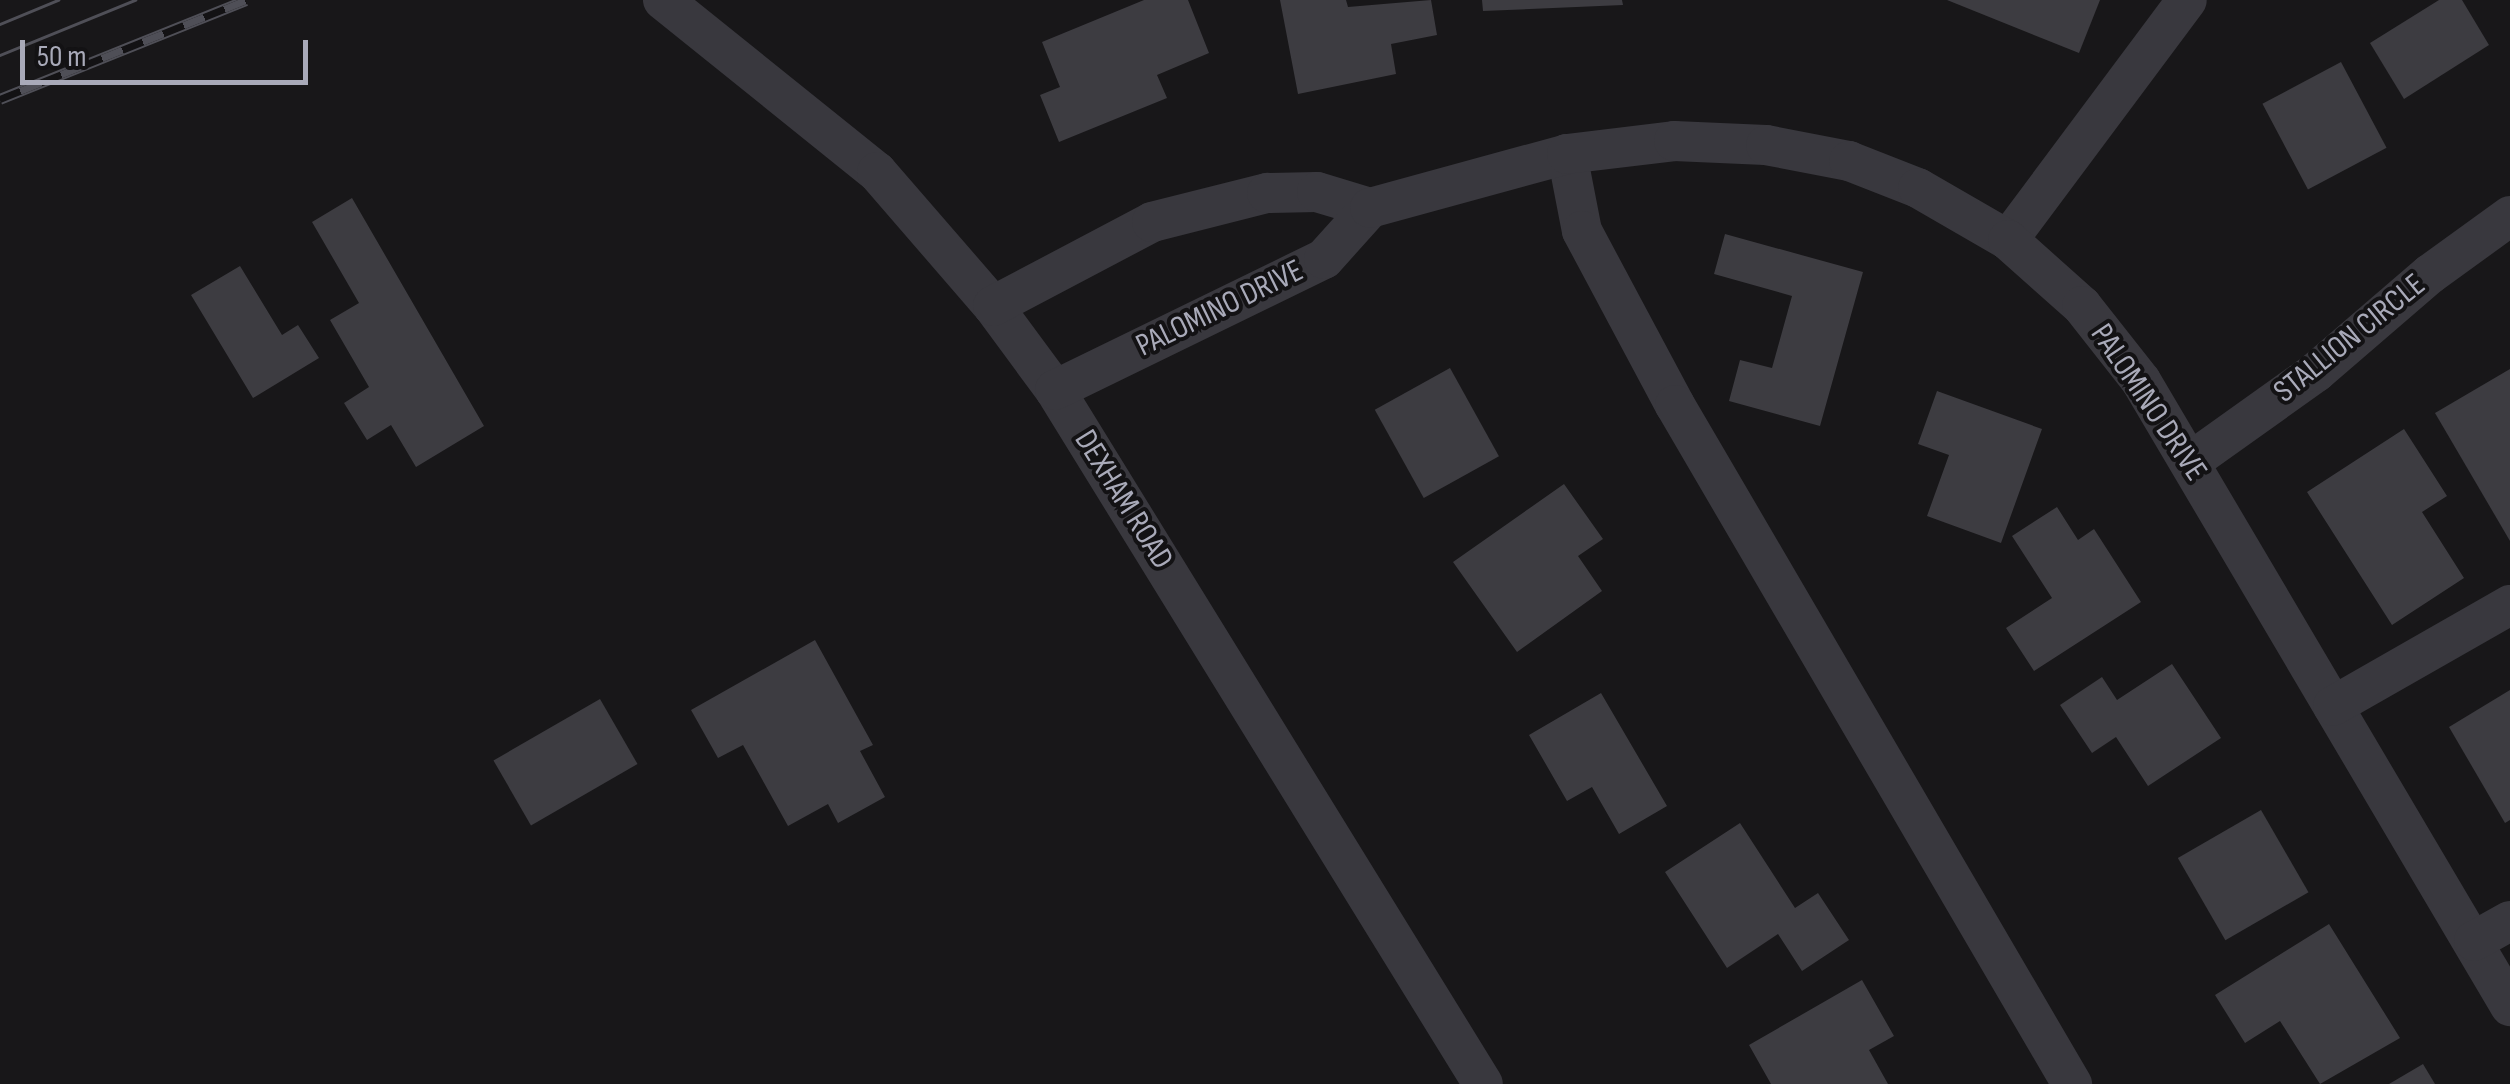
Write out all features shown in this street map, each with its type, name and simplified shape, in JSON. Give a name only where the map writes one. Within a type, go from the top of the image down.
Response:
[{"type":"street","name":"DEXHAM ROAD","points":[[663,0],[877,172],[993,306],[1055,390],[1484,1084]]},
{"type":"street","points":[[2008,240],[2186,0]]},
{"type":"street","name":"PALOMINO DRIVE","points":[[1055,390],[1324,259],[1370,208],[1567,154],[1674,141],[1766,146],[1832,158],[1918,188],[2008,240],[2082,306],[2141,381],[2510,1006]]},
{"type":"street","points":[[1567,154],[1582,231],[1674,405],[2072,1084]]},
{"type":"street","points":[[993,306],[1152,222],[1267,193],[1317,192],[1370,208]]},
{"type":"street","name":"STALLION CIRCLE","points":[[2190,462],[2316,372],[2430,274],[2510,216]]},
{"type":"street","points":[[2333,706],[2510,606]]},
{"type":"street","points":[[2474,942],[2510,921]]},
{"type":"building","points":[[1144,0],[1188,0],[1209,53],[1157,75],[1167,98],[1059,142],[1040,95],[1060,87],[1042,42]]},
{"type":"building","points":[[1280,0],[1346,0],[1348,7],[1431,0],[1437,35],[1391,44],[1396,74],[1298,94]]},
{"type":"building","points":[[1482,0],[1622,0],[1623,5],[1483,11]]},
{"type":"building","points":[[1947,0],[2100,0],[2079,53]]},
{"type":"building","points":[[2439,0],[2462,0],[2489,45],[2404,99],[2370,43]]},
{"type":"building","points":[[2341,62],[2387,148],[2308,189],[2262,104]]},
{"type":"building","points":[[352,198],[484,426],[416,467],[391,425],[367,440],[344,403],[369,387],[330,320],[359,303],[312,222]]},
{"type":"building","points":[[1725,234],[1863,272],[1820,426],[1729,401],[1740,360],[1772,368],[1792,296],[1714,274]]},
{"type":"building","points":[[240,266],[282,335],[298,325],[319,358],[253,398],[191,295]]},
{"type":"building","points":[[1450,368],[1499,456],[1424,498],[1375,410]]},
{"type":"building","points":[[2510,369],[2510,541],[2435,413]]},
{"type":"building","points":[[1937,391],[2042,429],[2001,543],[1927,516],[1949,455],[1918,444]]},
{"type":"building","points":[[2404,429],[2447,496],[2422,512],[2464,578],[2392,625],[2307,492]]},
{"type":"building","points":[[1564,484],[1603,539],[1578,556],[1602,591],[1517,652],[1453,562]]},
{"type":"building","points":[[2057,507],[2078,540],[2094,529],[2141,602],[2034,671],[2006,628],[2052,598],[2012,536]]},
{"type":"building","points":[[815,640],[873,745],[860,751],[885,797],[838,823],[828,804],[788,826],[743,745],[718,758],[691,710]]},
{"type":"building","points":[[2172,664],[2221,738],[2148,786],[2116,737],[2092,753],[2060,705],[2102,677],[2117,700]]},
{"type":"building","points":[[2510,690],[2510,820],[2505,823],[2449,727]]},
{"type":"building","points":[[1601,693],[1667,806],[1619,834],[1592,787],[1567,801],[1529,735]]},
{"type":"building","points":[[600,699],[638,764],[531,825],[493,760]]},
{"type":"building","points":[[2261,810],[2308,892],[2225,940],[2178,858]]},
{"type":"building","points":[[1740,823],[1795,908],[1818,893],[1849,940],[1802,971],[1778,934],[1727,968],[1665,872]]},
{"type":"building","points":[[2329,924],[2400,1038],[2320,1084],[2280,1021],[2245,1043],[2215,995]]},
{"type":"building","points":[[1862,980],[1894,1036],[1869,1050],[1888,1084],[1771,1084],[1749,1045]]},
{"type":"building","points":[[2423,1064],[2435,1084],[2389,1084]]},
{"type":"tram line","points":[[0,24],[58,0]]},
{"type":"tram line","points":[[0,55],[135,0]]},
{"type":"railway","points":[[0,99],[246,0]]}]
